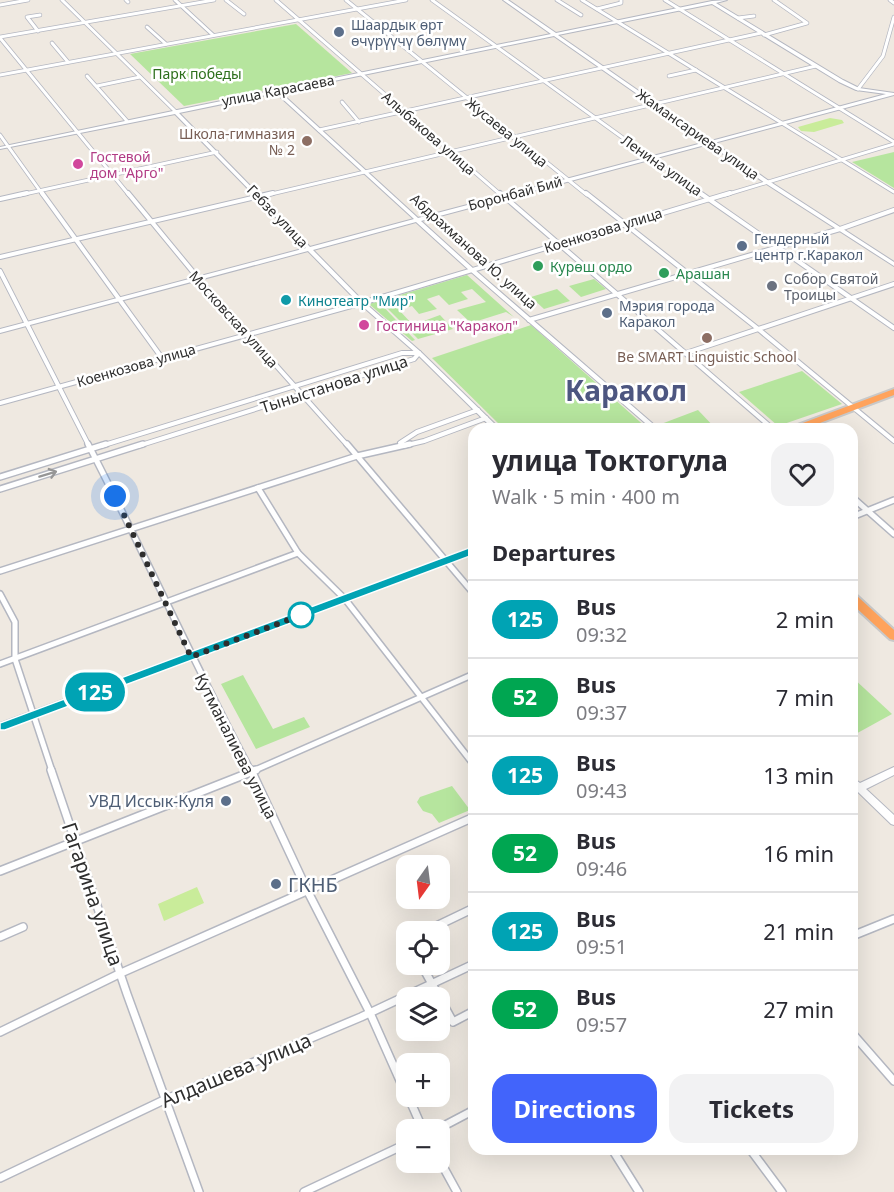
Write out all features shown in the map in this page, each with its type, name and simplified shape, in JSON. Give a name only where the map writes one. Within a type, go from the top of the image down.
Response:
[{"type":"highway","points":[[811,423],[894,392]]},
{"type":"highway","points":[[858,603],[894,636]]},
{"type":"main road","name":"Жамансариева улица","points":[[505,0],[766,182],[894,264]]},
{"type":"main road","name":"улица Карасаева","points":[[0,147],[618,22],[710,1],[725,0]]},
{"type":"main road","points":[[710,1],[816,66],[858,88],[893,94]]},
{"type":"main road","name":"Абдрахманова Ю. улица","points":[[276,91],[472,270],[649,423]]},
{"type":"main road","name":"Боронбай Бий","points":[[0,331],[565,179],[893,94]]},
{"type":"main road","name":"Гебзе улица","points":[[176,111],[362,303],[419,352],[491,423]]},
{"type":"main road","points":[[0,726],[468,552]]},
{"type":"main road","points":[[858,785],[894,771]]},
{"type":"main road","points":[[858,790],[894,820]]},
{"type":"street","points":[[0,4],[28,0]]},
{"type":"street","name":"Гебзе улица","points":[[62,0],[176,111]]},
{"type":"street","points":[[175,0],[213,35]]},
{"type":"street","points":[[0,38],[214,0]]},
{"type":"street","points":[[226,0],[244,14]]},
{"type":"street","name":"Алыбакова улица","points":[[276,0],[502,196],[689,352],[766,423]]},
{"type":"street","name":"Жусаева улица","points":[[346,0],[565,179],[757,328],[894,441]]},
{"type":"street","points":[[0,75],[406,0]]},
{"type":"street","name":"Ленина улица","points":[[432,0],[776,248],[894,328]]},
{"type":"street","points":[[558,0],[564,0]]},
{"type":"street","points":[[558,0],[581,15]]},
{"type":"street","points":[[582,0],[894,192]]},
{"type":"street","points":[[597,9],[621,3],[621,0]]},
{"type":"street","points":[[665,0],[894,143]]},
{"type":"street","points":[[319,130],[606,69],[807,23],[774,0]]},
{"type":"street","points":[[890,0],[894,3]]},
{"type":"street","points":[[38,31],[27,17],[40,15]]},
{"type":"street","points":[[738,18],[754,16]]},
{"type":"street","points":[[858,88],[883,56],[894,17]]},
{"type":"street","points":[[147,27],[166,44]]},
{"type":"street","name":"Московская улица","points":[[0,38],[246,335],[303,394],[468,587]]},
{"type":"street","points":[[52,43],[68,62]]},
{"type":"street","points":[[0,256],[816,66]]},
{"type":"street","points":[[669,76],[696,70]]},
{"type":"street","points":[[87,76],[127,121]]},
{"type":"street","points":[[97,86],[140,77]]},
{"type":"street","points":[[342,102],[359,122]]},
{"type":"street","points":[[0,135],[162,358]]},
{"type":"street","name":"Коенкозова улица","points":[[0,403],[362,303],[894,143]]},
{"type":"street","points":[[0,199],[217,152]]},
{"type":"street","points":[[529,320],[840,229],[894,210]]},
{"type":"street","name":"Кутманалиева улица","points":[[0,271],[25,324],[132,529],[191,657],[251,772],[396,1071]]},
{"type":"street","points":[[689,352],[894,284]]},
{"type":"street","name":"Тыныстанова улица","points":[[0,477],[402,353],[419,352]]},
{"type":"street","name":"Тыныстанова улица","points":[[0,489],[414,359],[419,352]]},
{"type":"street","points":[[398,445],[417,432],[478,410]]},
{"type":"street","points":[[473,423],[486,418]]},
{"type":"street","points":[[0,571],[357,456],[424,441],[468,425]]},
{"type":"street","points":[[258,488],[298,553],[345,599],[468,757]]},
{"type":"street","points":[[858,515],[894,500]]},
{"type":"street","points":[[858,503],[894,534]]},
{"type":"street","points":[[0,664],[298,553]]},
{"type":"street","name":"Гагарина улица","points":[[0,594],[15,622],[13,636],[15,659],[33,714],[164,1100],[199,1192]]},
{"type":"street","points":[[0,871],[251,772],[468,677]]},
{"type":"street","points":[[0,1032],[121,973],[468,820]]},
{"type":"street","points":[[447,921],[468,911]]},
{"type":"street","points":[[858,934],[894,919]]},
{"type":"street","points":[[0,937],[23,927]]},
{"type":"street","name":"Алдашева улица","points":[[0,1178],[164,1100],[370,1013],[468,967]]},
{"type":"street","points":[[427,975],[453,1022],[468,1014]]},
{"type":"street","points":[[858,1040],[894,1081]]},
{"type":"street","points":[[450,1123],[468,1113]]},
{"type":"street","points":[[304,1192],[396,1149]]},
{"type":"street","points":[[616,1155],[639,1192]]},
{"type":"street","points":[[754,1155],[782,1192]]},
{"type":"street","points":[[447,1173],[457,1192]]},
{"type":"green space","name":"Парк победы","points":[[296,24],[352,73],[184,106],[130,54]]},
{"type":"green space","points":[[830,118],[842,120],[844,123],[814,132],[801,131],[798,127]]},
{"type":"green space","points":[[894,152],[894,188],[852,162]]},
{"type":"green space","points":[[467,275],[514,317],[506,312],[471,323],[457,310],[486,302],[472,289],[461,292],[468,299],[449,305],[439,295],[427,299],[437,309],[419,314],[412,306],[399,310],[413,325],[440,315],[453,329],[418,339],[380,301]]},
{"type":"green space","points":[[594,279],[606,289],[581,297],[569,286]]},
{"type":"green space","points":[[557,289],[570,301],[544,309],[531,297]]},
{"type":"green space","points":[[378,301],[415,340],[412,341],[369,304]]},
{"type":"green space","points":[[531,325],[641,423],[498,423],[432,358]]},
{"type":"green space","points":[[802,371],[842,404],[787,423],[775,423],[739,392]]},
{"type":"green space","points":[[698,410],[710,423],[664,423]]},
{"type":"green space","points":[[243,675],[273,729],[304,717],[310,727],[256,749],[221,684]]},
{"type":"green space","points":[[858,683],[892,714],[858,733]]},
{"type":"green space","points":[[452,786],[468,807],[468,811],[439,823],[432,814],[423,811],[417,802],[420,797]]},
{"type":"green space","points":[[197,887],[204,903],[164,921],[158,904]]},
{"type":"bus line","name":"125","points":[[0,726],[468,552]]},
{"type":"place","name":"Шаардык өрт өчүрүүчү бөлүмү","points":[[339,32]]},
{"type":"place","name":"Школа-гимназия № 2","points":[[307,141]]},
{"type":"place","name":"Гостевой дом \"Арго\"","points":[[78,164]]},
{"type":"place","name":"Гендерный центр г.Каракол","points":[[742,246]]},
{"type":"place","name":"Курөш ордо","points":[[538,266]]},
{"type":"place","name":"Арашан","points":[[664,273]]},
{"type":"place","name":"Собор Святой Троицы","points":[[772,286]]},
{"type":"place","name":"Кинотеатр \"Мир\"","points":[[286,300]]},
{"type":"place","name":"Мэрия города Каракол","points":[[607,313]]},
{"type":"place","name":"Гостиница \"Каракол\"","points":[[364,325]]},
{"type":"place","name":"Be SMART Linguistic School","points":[[707,338]]},
{"type":"place","name":"УВД Иссык-Куля","points":[[226,801]]},
{"type":"place","name":"ГКНБ","points":[[276,884]]},
{"type":"district","name":"Каракол","points":[[626,390]]},
{"type":"route","points":[[115,496],[191,657],[301,615]]}]
